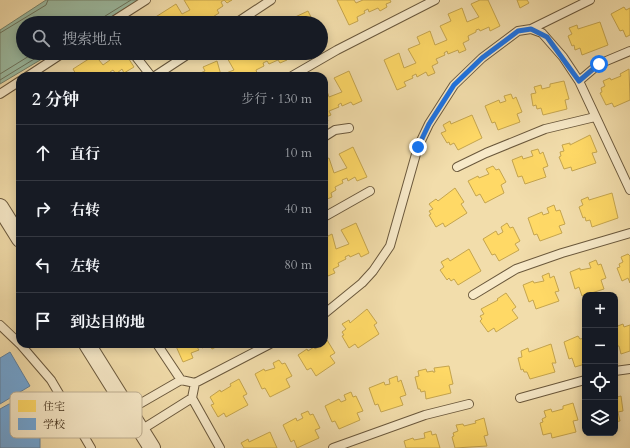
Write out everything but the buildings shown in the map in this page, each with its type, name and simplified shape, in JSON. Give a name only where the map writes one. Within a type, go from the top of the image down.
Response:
[{"type":"street","points":[[0,207],[16,232]]},
{"type":"street","points":[[90,348],[118,392]]},
{"type":"street","points":[[142,432],[152,448]]},
{"type":"lane","points":[[121,16],[146,0]]},
{"type":"lane","points":[[247,16],[271,0]]},
{"type":"lane","points":[[328,55],[435,0]]},
{"type":"lane","points":[[328,311],[362,283],[378,265],[390,246],[420,141],[454,85],[482,58],[512,34],[518,31],[531,29],[590,0]]},
{"type":"lane","points":[[531,29],[547,37],[579,81],[629,185]]},
{"type":"lane","points":[[579,81],[599,64],[630,51]]},
{"type":"lane","points":[[34,72],[53,60]]},
{"type":"lane","points":[[138,60],[148,72]]},
{"type":"lane","points":[[161,72],[179,60]]},
{"type":"lane","points":[[299,72],[320,60]]},
{"type":"lane","points":[[0,94],[16,84]]},
{"type":"lane","points":[[458,167],[486,153],[545,129],[595,117]]},
{"type":"lane","points":[[328,134],[335,130],[349,128]]},
{"type":"lane","points":[[328,215],[370,191]]},
{"type":"lane","points":[[473,295],[516,269],[562,253],[630,233]]},
{"type":"lane","points":[[0,325],[16,340]]},
{"type":"lane","points":[[23,348],[50,380],[57,392]]},
{"type":"lane","points":[[160,348],[181,380]]},
{"type":"lane","points":[[142,402],[181,380],[195,383],[262,348]]},
{"type":"lane","points":[[618,371],[630,369]]},
{"type":"lane","points":[[520,398],[582,381]]},
{"type":"lane","points":[[195,383],[192,398],[220,448]]},
{"type":"lane","points":[[142,429],[192,398]]},
{"type":"lane","points":[[333,448],[425,415],[468,404]]},
{"type":"lane","points":[[85,438],[91,448]]},
{"type":"water","points":[[46,0],[139,0],[113,16],[21,16]]},
{"type":"water","points":[[16,20],[16,60],[40,60],[20,72],[16,72],[16,74],[0,84],[0,30]]},
{"type":"route","points":[[418,147],[422,135],[454,85],[482,58],[512,34],[518,31],[524,29],[537,30],[547,37],[579,81],[599,64]]}]
